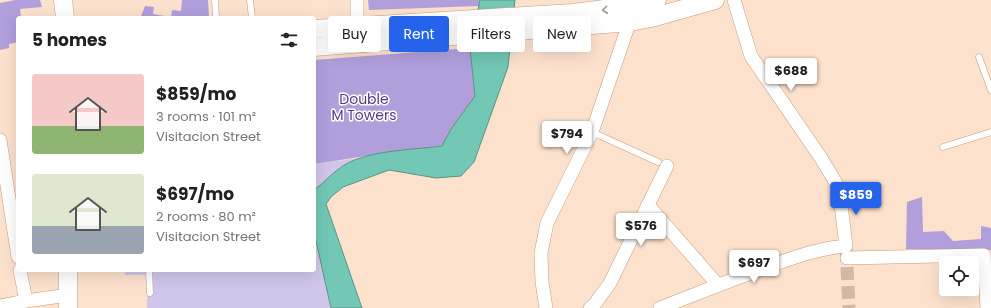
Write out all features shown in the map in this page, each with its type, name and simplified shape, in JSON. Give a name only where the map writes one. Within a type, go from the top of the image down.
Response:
[{"type":"main road","points":[[64,0],[65,16]]},
{"type":"main road","points":[[527,24],[657,0]]},
{"type":"main road","points":[[381,33],[527,24],[630,22],[651,18],[715,0]]},
{"type":"main road","points":[[316,29],[328,31]]},
{"type":"main road","points":[[316,46],[328,43]]},
{"type":"main road","points":[[68,272],[68,301]]},
{"type":"street","points":[[357,0],[357,16]]},
{"type":"street","points":[[734,0],[751,56],[839,188],[847,252]]},
{"type":"street","points":[[546,308],[542,282],[541,253],[547,223],[592,132],[635,5]]},
{"type":"street","points":[[0,140],[16,245]]},
{"type":"street","points":[[590,308],[594,305],[610,283],[648,205],[663,164]]},
{"type":"street","points":[[648,205],[718,285]]},
{"type":"street","points":[[660,308],[750,272],[829,247],[847,252],[984,255],[987,308]]},
{"type":"street","points":[[20,272],[26,301]]},
{"type":"street","points":[[0,306],[26,301],[68,301]]},
{"type":"lane","points":[[215,0],[216,16]]},
{"type":"lane","points":[[250,0],[252,16]]},
{"type":"lane","points":[[979,57],[991,90]]},
{"type":"lane","points":[[592,132],[663,164]]},
{"type":"lane","points":[[942,147],[991,132]]},
{"type":"lane","points":[[149,272],[150,293]]},
{"type":"shaded area","points":[[360,158],[340,167],[323,184],[316,189],[316,164]]},
{"type":"shaded area","points":[[316,241],[331,308],[147,308],[148,275],[125,275],[125,272],[316,272]]},
{"type":"green space","points":[[15,0],[40,0],[42,7],[20,9],[21,16],[16,16],[16,42],[9,44],[9,48],[0,50],[0,3]]},
{"type":"green space","points":[[182,0],[208,0],[209,16],[171,16],[172,10],[181,11]]},
{"type":"green space","points":[[368,0],[480,0],[479,6],[369,10]]},
{"type":"green space","points":[[145,6],[154,7],[153,14],[165,16],[141,16]]},
{"type":"green space","name":"Double M Towers","points":[[457,49],[457,52],[470,52],[475,96],[451,129],[442,146],[316,164],[316,60],[418,52],[449,52],[449,50]]},
{"type":"green space","points":[[922,197],[923,232],[944,231],[953,241],[981,239],[981,226],[991,228],[991,250],[906,249],[907,202]]},
{"type":"water","points":[[480,0],[515,0],[513,16],[477,16]]},
{"type":"water","points":[[470,52],[510,52],[508,67],[474,162],[461,176],[436,178],[389,170],[343,187],[331,197],[326,204],[362,308],[331,308],[316,241],[316,188],[340,168],[350,162],[375,154],[442,146],[451,129],[475,96]]},
{"type":"tunnel","points":[[846,248],[849,308]]}]
